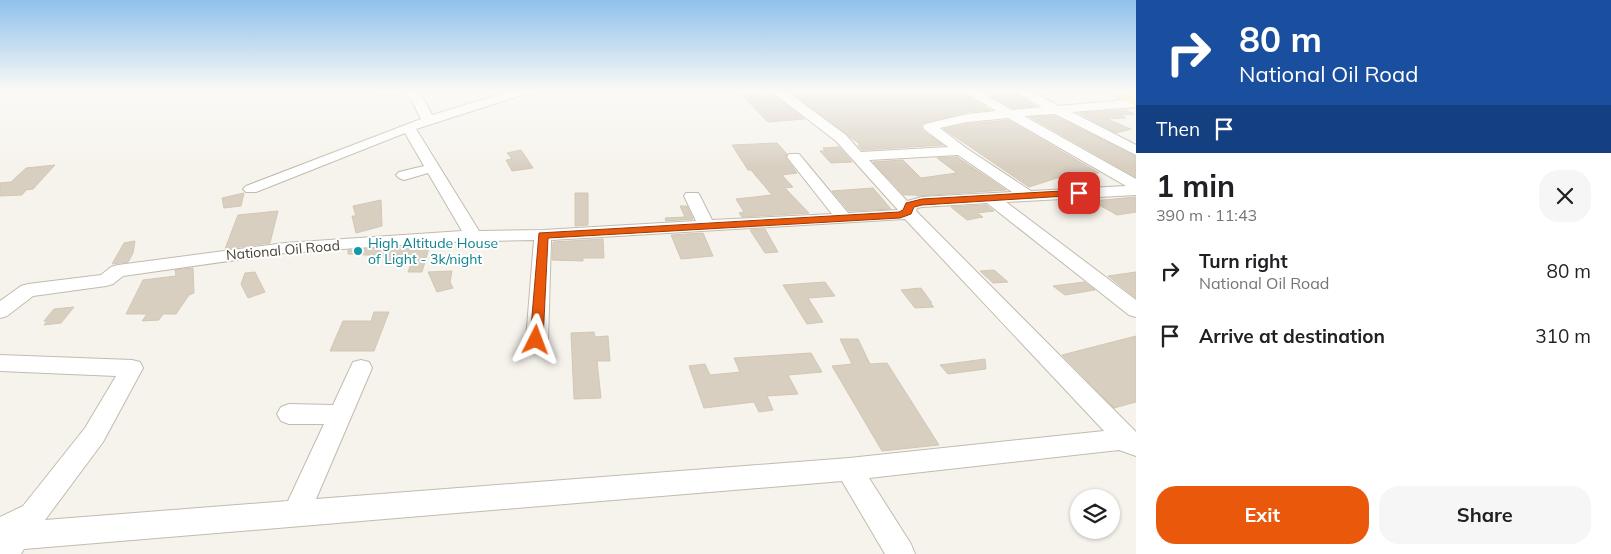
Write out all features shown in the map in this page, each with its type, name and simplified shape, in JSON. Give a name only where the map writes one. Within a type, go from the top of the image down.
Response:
[{"type":"street","points":[[427,116],[429,121]]},
{"type":"street","points":[[251,189],[408,127],[445,116]]},
{"type":"street","points":[[813,116],[841,138],[908,212],[1133,444]]},
{"type":"street","points":[[988,116],[967,118],[930,127],[1028,196]]},
{"type":"street","points":[[1010,116],[1136,185]]},
{"type":"street","points":[[1067,116],[1136,151]]},
{"type":"street","points":[[408,127],[474,237]]},
{"type":"street","points":[[858,156],[961,150]]},
{"type":"street","points":[[794,158],[843,218]]},
{"type":"street","points":[[404,175],[432,168]]},
{"type":"street","name":"National Oil Road","points":[[0,311],[28,290],[106,280],[118,271],[229,254],[295,247],[900,215],[908,212],[909,205],[922,202],[1136,190]]},
{"type":"street","points":[[692,196],[706,225]]},
{"type":"street","points":[[990,198],[1136,310]]},
{"type":"street","points":[[536,340],[543,235]]},
{"type":"street","points":[[0,363],[132,368],[94,435],[14,534]]},
{"type":"street","points":[[296,514],[361,368]]},
{"type":"street","points":[[289,414],[340,415]]},
{"type":"street","points":[[14,534],[296,514],[849,469],[1119,440],[1133,444]]},
{"type":"street","points":[[849,469],[901,554]]},
{"type":"building","points":[[762,116],[800,116],[804,119],[768,122]]},
{"type":"building","points":[[822,116],[952,116],[923,123],[921,126],[923,131],[943,145],[862,150],[858,145],[861,145]]},
{"type":"building","points":[[1055,116],[1136,157],[1136,177],[1030,117]]},
{"type":"building","points":[[1084,116],[1122,116],[1126,118],[1107,119],[1131,129],[1116,133]]},
{"type":"building","points":[[1008,120],[1099,173],[1060,177],[1029,187],[944,129],[967,124]]},
{"type":"building","points":[[777,143],[787,154],[786,158],[797,173],[782,175],[793,187],[785,188],[809,213],[742,217],[739,213],[744,212],[736,199],[772,195],[751,170],[748,170],[732,145]]},
{"type":"building","points":[[839,147],[852,162],[831,163],[820,151],[825,151],[823,148]]},
{"type":"building","points":[[521,150],[533,168],[512,171],[506,160],[512,159],[507,153]]},
{"type":"building","points":[[957,157],[1006,190],[917,196],[904,195],[873,162],[903,160],[921,178],[957,173],[937,158]]},
{"type":"building","points":[[55,165],[33,189],[26,190],[22,195],[0,196],[0,183],[11,182],[26,168]]},
{"type":"building","points":[[873,188],[891,209],[849,211],[832,191]]},
{"type":"building","points":[[244,193],[241,206],[224,208],[222,198]]},
{"type":"building","points":[[575,193],[588,193],[588,225],[575,226]]},
{"type":"building","points":[[1136,197],[1136,212],[1117,215],[1092,201]]},
{"type":"building","points":[[381,200],[382,226],[356,233],[352,216],[356,216],[353,206]]},
{"type":"building","points":[[986,205],[994,211],[977,213],[983,217],[967,220],[951,207]]},
{"type":"building","points":[[680,206],[687,206],[693,219],[666,221],[665,218],[685,217]]},
{"type":"building","points":[[278,211],[270,243],[225,249],[238,215]]},
{"type":"building","points":[[765,229],[778,252],[765,253],[750,230]]},
{"type":"building","points":[[703,233],[713,256],[681,259],[671,235]]},
{"type":"building","points":[[603,239],[604,258],[583,258],[583,261],[552,260],[553,242]]},
{"type":"building","points":[[135,241],[133,253],[128,262],[112,264],[124,243]]},
{"type":"building","points":[[396,247],[429,248],[422,272],[408,272],[412,260],[386,262],[386,256],[348,254],[348,250]]},
{"type":"building","points":[[193,268],[194,293],[189,295],[176,314],[163,314],[159,320],[142,321],[147,314],[126,314],[143,280],[176,276],[175,270]]},
{"type":"building","points":[[994,270],[1008,282],[993,283],[980,271]]},
{"type":"building","points":[[452,271],[450,282],[453,288],[437,292],[428,272]]},
{"type":"building","points":[[255,272],[265,292],[248,298],[241,284],[245,273]]},
{"type":"building","points":[[1136,272],[1136,298],[1108,276]]},
{"type":"building","points":[[825,282],[835,296],[808,298],[823,322],[807,324],[783,285]]},
{"type":"building","points":[[1084,282],[1095,290],[1065,295],[1053,286]]},
{"type":"building","points":[[921,288],[934,307],[915,308],[901,290]]},
{"type":"building","points":[[74,307],[61,323],[44,325],[47,321],[44,321],[54,309]]},
{"type":"building","points":[[374,312],[389,312],[374,351],[330,351],[343,321],[371,321]]},
{"type":"building","points":[[594,332],[595,337],[608,336],[610,361],[597,361],[601,398],[574,399],[571,333]]},
{"type":"building","points":[[1136,336],[1136,402],[1114,408],[1062,355]]},
{"type":"building","points":[[840,339],[858,339],[870,364],[887,363],[939,445],[882,451],[832,366],[852,364]]},
{"type":"building","points":[[811,353],[822,372],[788,375],[798,394],[767,396],[773,410],[759,412],[754,402],[704,408],[689,366],[705,364],[710,375],[740,372],[734,358]]},
{"type":"building","points":[[985,359],[986,369],[948,374],[940,365]]},
{"type":"place","name":"High Altitude House of Light - 3k/night","points":[[358,251]]},
{"type":"route","points":[[536,340],[543,235],[900,215],[908,212],[909,205],[922,202],[1079,193]]}]
